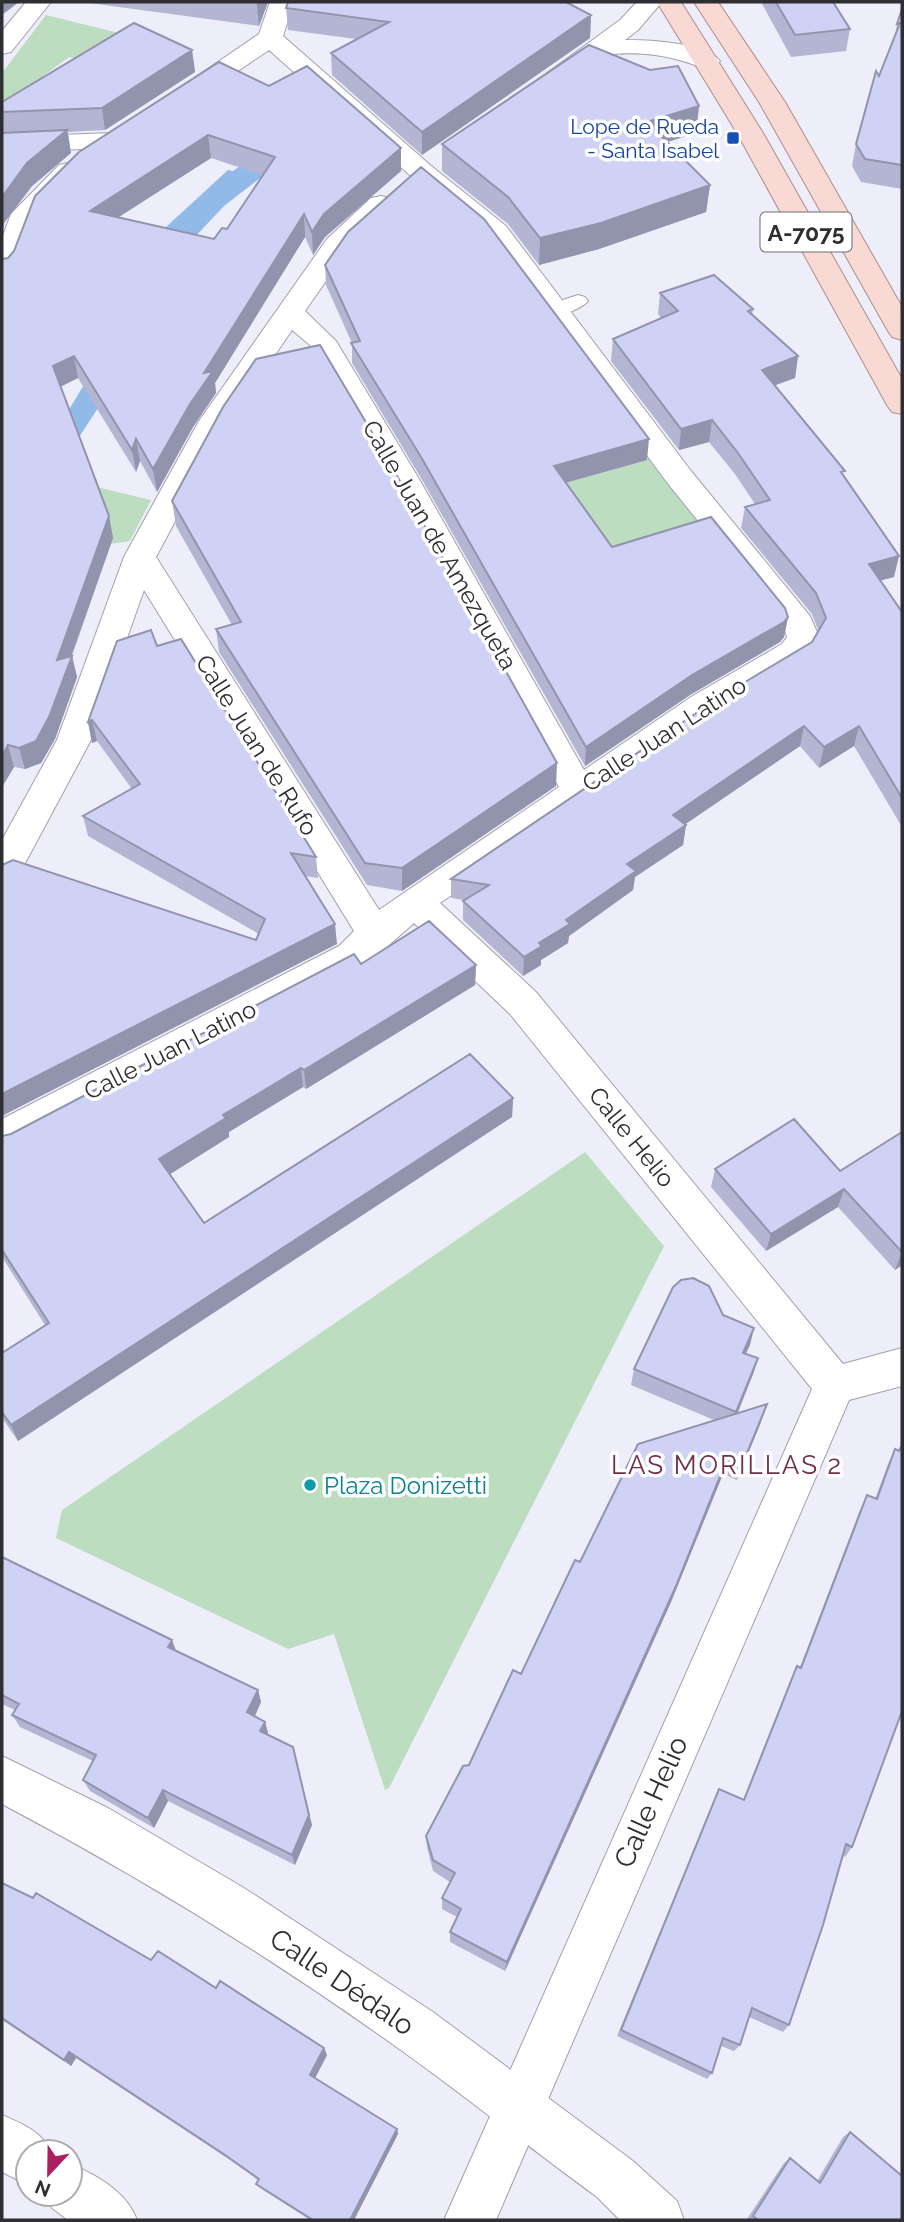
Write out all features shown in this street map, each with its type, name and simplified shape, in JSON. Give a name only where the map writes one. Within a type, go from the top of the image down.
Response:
[{"type":"main road","name":"A-7075","points":[[669,2],[707,61],[902,405]]},
{"type":"main road","name":"A-7075","points":[[706,2],[772,102],[902,331]]},
{"type":"street","points":[[2,47],[39,2]]},
{"type":"street","points":[[160,111],[270,38],[282,2]]},
{"type":"street","points":[[533,94],[629,25],[650,2]]},
{"type":"street","name":"Calle Juan Latino","points":[[2,1138],[352,956],[375,933],[415,902],[703,706],[794,652],[803,637],[799,624],[680,478],[567,305],[432,163],[270,38]]},
{"type":"street","points":[[601,47],[655,47],[688,53],[707,61]]},
{"type":"street","points":[[2,272],[25,214],[33,204],[72,167],[136,126]]},
{"type":"street","points":[[2,145],[113,141]]},
{"type":"street","points":[[2,872],[75,740],[140,557],[210,428],[337,245],[358,224],[432,163]]},
{"type":"street","name":"Calle Juan de Amezqueta","points":[[289,312],[322,341],[411,491],[578,790]]},
{"type":"street","name":"Calle Juan de Rufo","points":[[140,557],[375,933]]},
{"type":"street","name":"Calle Helio","points":[[415,902],[523,1003],[835,1385],[470,2220]]},
{"type":"street","points":[[835,1385],[902,1367]]},
{"type":"street","name":"Calle Dédalo","points":[[2,1779],[91,1825],[227,1905],[415,2030],[615,2179],[658,2220]]},
{"type":"street","points":[[84,2200],[111,2220]]},
{"type":"green space","points":[[46,15],[135,37],[96,64],[69,57],[43,76],[55,83],[2,114],[2,73]]},
{"type":"green space","points":[[651,458],[711,537],[610,567],[554,486]]},
{"type":"green space","points":[[84,484],[151,500],[130,541],[110,544]]},
{"type":"green space","name":"Plaza Donizetti","points":[[585,1152],[664,1246],[389,1788],[385,1790],[334,1634],[288,1649],[56,1538],[62,1510]]},
{"type":"water","points":[[332,113],[259,179],[224,206],[192,240],[116,380],[54,476],[51,439],[90,375],[166,227],[228,170],[233,171],[269,145]]},
{"type":"building","points":[[288,2],[566,2],[591,15],[422,132],[331,53],[389,22],[286,8]]},
{"type":"building","points":[[776,2],[833,2],[850,29],[795,35]]},
{"type":"building","points":[[902,9],[902,165],[865,159],[856,144],[876,71],[879,76],[900,23],[897,24]]},
{"type":"building","points":[[134,23],[192,50],[102,108],[2,112],[2,102]]},
{"type":"building","points":[[589,45],[650,70],[678,66],[699,106],[647,122],[710,185],[601,223],[540,238],[508,197],[442,144]]},
{"type":"building","points":[[219,62],[269,86],[307,66],[401,148],[324,214],[312,232],[304,214],[204,373],[213,371],[190,404],[153,469],[136,439],[132,450],[74,356],[53,366],[109,516],[57,660],[72,656],[49,717],[36,741],[19,748],[8,745],[2,756],[2,259],[8,258],[14,251],[35,196],[79,152]],"holes":[[[208,135],[275,157],[227,229],[222,228],[214,239],[90,211]]]},
{"type":"building","points":[[67,130],[27,163],[2,197],[2,133]]},
{"type":"building","points":[[421,167],[484,219],[649,439],[554,466],[612,547],[711,517],[785,608],[788,617],[784,622],[692,675],[586,747],[421,457],[351,343],[360,341],[325,265],[348,232]]},
{"type":"building","points":[[714,275],[753,309],[748,311],[798,356],[762,370],[845,471],[841,472],[899,556],[869,564],[902,612],[902,798],[859,726],[824,747],[804,726],[673,815],[686,825],[627,864],[636,871],[566,920],[570,924],[539,943],[542,946],[524,957],[463,901],[489,885],[451,879],[720,697],[812,642],[826,618],[816,593],[745,507],[770,500],[738,453],[712,420],[681,429],[613,339],[678,311],[660,293]]},
{"type":"building","points":[[320,345],[386,456],[557,763],[402,868],[365,863],[216,629],[241,622],[172,501],[223,407],[256,359]]},
{"type":"building","points":[[151,630],[157,646],[181,639],[316,857],[291,853],[335,924],[2,1094],[2,865],[13,860],[256,940],[265,919],[83,816],[140,784],[92,720],[88,722],[117,641]]},
{"type":"building","points":[[429,921],[476,965],[304,1070],[301,1068],[223,1115],[226,1118],[159,1159],[204,1223],[470,1054],[513,1098],[11,1425],[2,1412],[2,1353],[49,1323],[2,1250],[2,1136],[11,1134],[354,954],[361,964]]},
{"type":"building","points":[[794,1119],[840,1171],[902,1132],[902,1252],[844,1189],[771,1234],[715,1169]]},
{"type":"building","points":[[693,1278],[709,1286],[723,1315],[754,1328],[743,1353],[758,1358],[736,1412],[634,1369],[673,1287],[681,1280]]},
{"type":"building","points":[[767,1404],[743,1463],[728,1456],[676,1586],[507,1962],[450,1932],[461,1909],[442,1898],[455,1873],[433,1860],[426,1836],[463,1766],[469,1765],[513,1670],[521,1674],[575,1560],[580,1562],[638,1444]]},
{"type":"building","points":[[902,1445],[902,1711],[852,1847],[846,1844],[823,1925],[789,2025],[752,2008],[740,2045],[723,2038],[712,2073],[621,2030],[719,1789],[744,1800],[797,1666],[801,1668],[867,1495],[877,1499],[895,1449],[899,1451]]},
{"type":"building","points":[[2,1557],[172,1640],[168,1647],[258,1690],[247,1712],[265,1722],[260,1731],[293,1747],[309,1815],[292,1855],[163,1790],[148,1818],[83,1780],[96,1755],[12,1715],[19,1704],[2,1695]]},
{"type":"building","points":[[2,1883],[33,1898],[36,1893],[151,1960],[158,1951],[216,1988],[220,1981],[324,2048],[310,2075],[397,2129],[350,2220],[313,2220],[256,2184],[259,2179],[225,2155],[69,2052],[64,2060],[2,2018]]},
{"type":"building","points":[[850,2132],[902,2176],[902,2220],[758,2220],[753,2216],[790,2158],[820,2183]]},
{"type":"place","name":"Lope de Rueda - Santa Isabel","points":[[733,138]]},
{"type":"place","name":"Plaza Donizetti","points":[[310,1485]]},
{"type":"district","name":"LAS MORILLAS 2","points":[[727,1465]]}]
